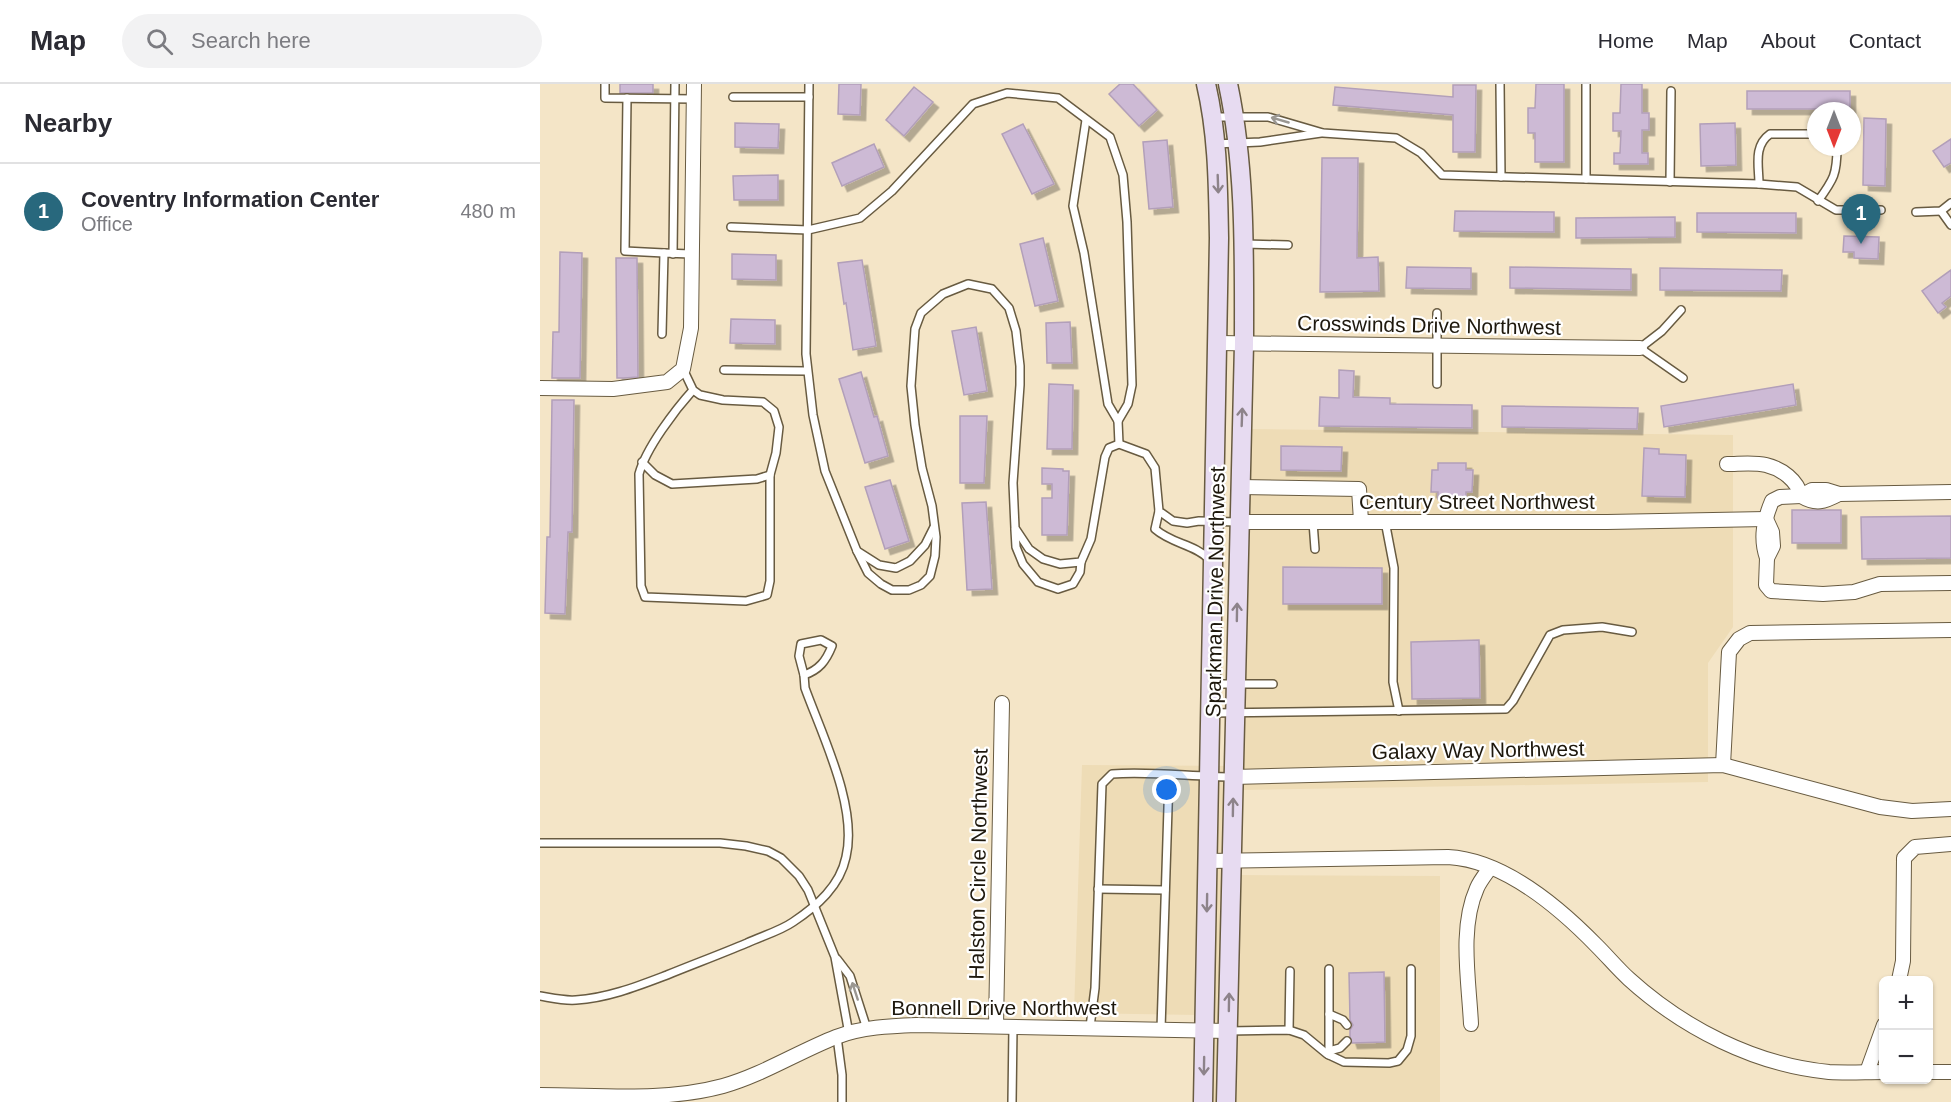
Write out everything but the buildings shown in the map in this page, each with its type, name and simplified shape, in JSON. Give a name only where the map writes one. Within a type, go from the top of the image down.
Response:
[{"type":"main road","name":"Sparkman Drive Northwest","points":[[1203,1102],[1220,238],[1218,168],[1206,84]]},
{"type":"main road","name":"Sparkman Drive Northwest","points":[[1227,1102],[1244,344],[1244,218],[1235,116],[1228,84]]},
{"type":"street","points":[[540,388],[613,388],[667,382],[683,369],[691,328],[694,84]]},
{"type":"street","name":"Crosswinds Drive Northwest","points":[[1218,344],[1640,348]]},
{"type":"street","points":[[1727,464],[1767,465],[1790,477],[1798,485],[1801,496]]},
{"type":"street","points":[[1240,487],[1359,489],[1360,521]]},
{"type":"street","points":[[1951,492],[1839,494],[1826,490],[1812,490],[1801,496],[1780,497],[1772,501],[1766,519],[1773,538],[1773,546],[1767,558],[1766,585],[1771,591],[1823,594],[1854,592],[1880,584],[1951,583]]},
{"type":"street","name":"Century Street Northwest","points":[[1239,522],[1766,519]]},
{"type":"street","points":[[1723,765],[1729,652],[1739,639],[1750,633],[1951,630]]},
{"type":"street","name":"Halston Circle Northwest","points":[[996,1026],[1002,703]]},
{"type":"street","name":"Galaxy Way Northwest","points":[[1233,777],[1723,765],[1880,807],[1912,811],[1951,809]]},
{"type":"street","points":[[1900,976],[1903,962],[1904,858],[1915,847],[1951,844]]},
{"type":"street","points":[[1208,861],[1462,858],[1506,875],[1555,906],[1628,979],[1664,1008],[1710,1036],[1749,1052],[1802,1068],[1829,1072],[1879,1072]]},
{"type":"street","points":[[1471,1024],[1467,930],[1471,906],[1478,886],[1490,868]]},
{"type":"street","name":"Bonnell Drive Northwest","points":[[540,1095],[651,1096],[724,1086],[843,1035],[867,1029],[917,1025],[1228,1031]]},
{"type":"street","points":[[1867,1072],[1882,1030]]},
{"type":"street","points":[[1933,1072],[1951,1072]]},
{"type":"lane","points":[[605,84],[605,98],[694,99]]},
{"type":"lane","points":[[674,254],[675,84]]},
{"type":"lane","points":[[809,84],[807,371],[813,415],[825,471],[868,573],[892,590],[909,590],[921,585],[930,576],[935,556],[934,527],[915,425],[911,386],[915,329],[921,313],[943,294],[968,284],[992,289],[1009,308],[1016,331],[1020,366],[1013,483],[1016,547],[1023,564],[1038,582],[1058,588],[1073,584],[1080,572],[1081,562],[1091,539],[1105,457],[1109,448],[1119,444],[1146,454],[1155,468],[1159,511],[1155,529],[1165,537],[1201,551],[1214,564]]},
{"type":"lane","points":[[1500,84],[1501,177]]},
{"type":"lane","points":[[1586,84],[1586,179]]},
{"type":"lane","points":[[1670,182],[1671,91]]},
{"type":"lane","points":[[730,227],[808,230],[860,218],[892,191],[973,104],[1006,93],[1058,98],[1110,137],[1124,175],[1132,385],[1128,404],[1118,421]]},
{"type":"lane","points":[[734,97],[809,97]]},
{"type":"lane","points":[[627,98],[625,250],[691,254]]},
{"type":"lane","points":[[1212,117],[1268,117],[1323,133]]},
{"type":"lane","points":[[1086,120],[1073,206],[1084,253],[1108,404],[1118,421],[1119,444]]},
{"type":"lane","points":[[1215,144],[1260,142],[1323,133],[1396,138],[1420,153],[1442,175],[1759,184],[1797,188],[1836,210],[1881,210]]},
{"type":"lane","points":[[1759,184],[1758,146],[1764,138],[1770,134],[1807,134]]},
{"type":"lane","points":[[1818,201],[1832,182],[1837,168],[1837,156]]},
{"type":"lane","points":[[1916,212],[1941,211],[1951,203]]},
{"type":"lane","points":[[1941,211],[1951,225]]},
{"type":"lane","points":[[1244,244],[1288,245]]},
{"type":"lane","points":[[662,334],[664,253]]},
{"type":"lane","points":[[1681,310],[1662,331],[1640,348],[1683,378]]},
{"type":"lane","points":[[1437,313],[1437,384]]},
{"type":"lane","points":[[683,369],[693,390],[700,395],[723,400],[763,402],[774,411],[778,427],[776,453],[770,475],[770,581],[766,595],[746,601],[645,597],[641,586],[639,474],[642,462],[667,422],[693,390]]},
{"type":"lane","points":[[724,370],[807,371]]},
{"type":"lane","points":[[642,462],[655,475],[672,484],[758,479],[770,475]]},
{"type":"lane","points":[[1159,511],[1173,521],[1187,523],[1239,522]]},
{"type":"lane","points":[[1384,521],[1394,568],[1393,682],[1399,711]]},
{"type":"lane","points":[[1313,522],[1315,549]]},
{"type":"lane","points":[[858,551],[879,565],[896,568],[910,561],[925,545],[934,527]]},
{"type":"lane","points":[[1015,528],[1029,549],[1043,559],[1060,564],[1081,562]]},
{"type":"lane","points":[[1211,713],[1506,710],[1514,701],[1550,635],[1563,630],[1602,627],[1632,632]]},
{"type":"lane","points":[[540,996],[576,1000],[628,990],[722,954],[791,923],[814,906],[834,886],[846,858],[849,826],[833,764],[805,688],[799,656],[801,644],[821,640],[832,646],[827,659],[814,671],[804,675]]},
{"type":"lane","points":[[1211,684],[1272,684]]},
{"type":"lane","points":[[1090,1027],[1095,988],[1102,784],[1112,774],[1135,772],[1169,776],[1233,777]]},
{"type":"lane","points":[[1161,1029],[1169,776]]},
{"type":"lane","points":[[540,843],[720,843],[757,848],[781,858],[799,876],[835,957],[850,976],[867,1029]]},
{"type":"lane","points":[[1098,889],[1165,890]]},
{"type":"lane","points":[[835,957],[843,1035],[842,1102]]},
{"type":"lane","points":[[1329,969],[1329,1053]]},
{"type":"lane","points":[[1228,1031],[1289,1030],[1304,1035],[1344,1062],[1389,1064],[1398,1061],[1407,1050],[1411,1036],[1411,969]]},
{"type":"lane","points":[[1289,1030],[1290,971]]},
{"type":"lane","points":[[1329,1014],[1347,1024]]},
{"type":"lane","points":[[1012,1102],[1013,1026]]},
{"type":"lane","points":[[1329,1053],[1340,1048],[1347,1041]]},
{"type":"shaded area","points":[[1249,429],[1733,435],[1733,627],[1708,663],[1708,782],[1240,790],[1239,875],[1440,876],[1440,1102],[1198,1102],[1198,1015],[1074,1013],[1082,765],[1240,766]]},
{"type":"place","name":"Coventry Information Center","points":[[1861,244]]}]
